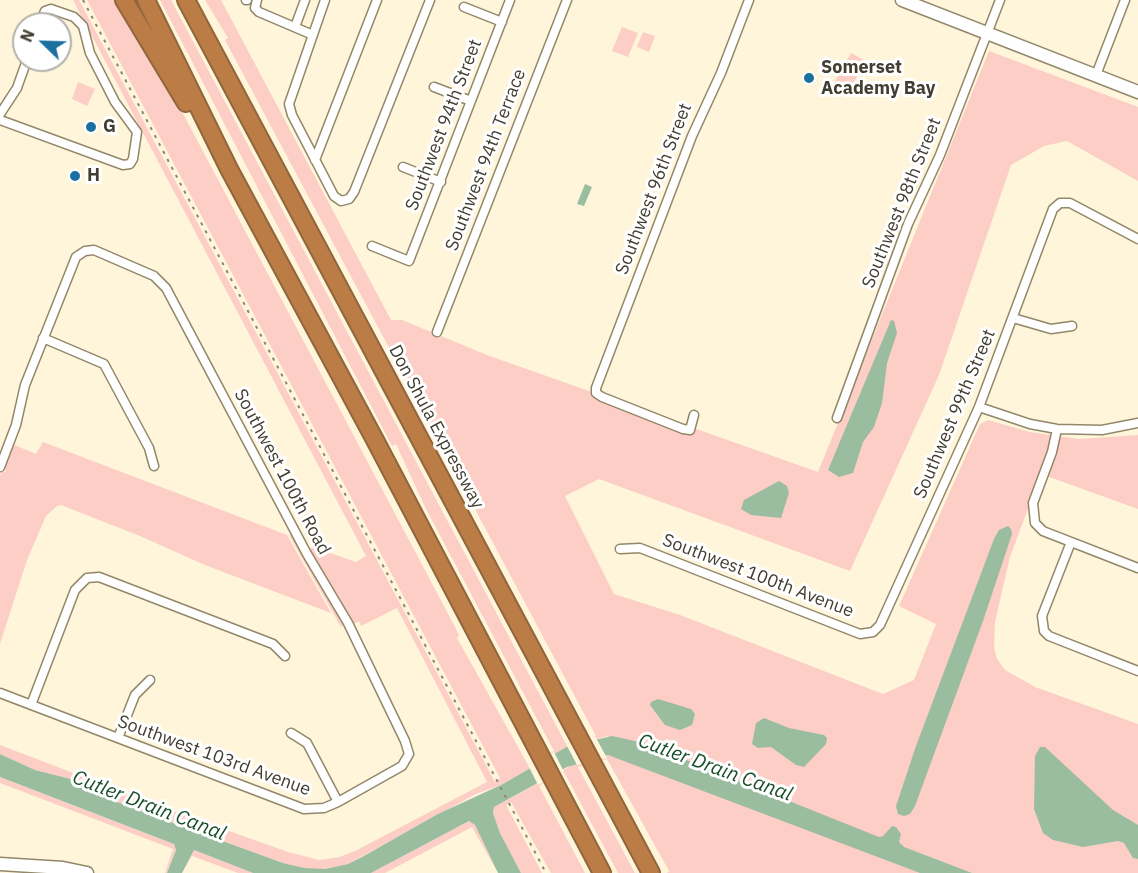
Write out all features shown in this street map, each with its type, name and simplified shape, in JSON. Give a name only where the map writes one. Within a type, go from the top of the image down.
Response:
[{"type":"highway","points":[[124,0],[182,98],[207,126]]},
{"type":"highway","points":[[146,0],[207,126],[381,451],[602,873]]},
{"type":"highway","name":"Don Shula Expressway","points":[[186,0],[651,873]]},
{"type":"street","points":[[257,0],[256,10],[309,34]]},
{"type":"street","points":[[295,27],[305,0]]},
{"type":"street","points":[[325,0],[309,34],[289,104],[334,196],[344,201],[354,192],[430,0]]},
{"type":"street","points":[[315,160],[377,0]]},
{"type":"street","name":"Southwest 94th Street","points":[[372,246],[409,261],[510,0]]},
{"type":"street","name":"Southwest 94th Terrace","points":[[436,332],[567,0]]},
{"type":"street","name":"Southwest 96th Street","points":[[694,415],[690,430],[683,429],[653,419],[596,393],[601,372],[692,136],[721,73],[749,0]]},
{"type":"street","points":[[902,0],[1138,92]]},
{"type":"street","name":"Southwest 98th Street","points":[[837,418],[908,224],[940,155],[1000,0]]},
{"type":"street","points":[[1096,75],[1125,0]]},
{"type":"street","points":[[0,120],[123,165],[128,165],[134,159],[138,136],[136,130],[115,102],[90,53],[82,26],[74,17],[50,4]]},
{"type":"street","points":[[464,7],[502,22]]},
{"type":"street","points":[[0,114],[17,88],[23,72]]},
{"type":"street","points":[[434,87],[471,101]]},
{"type":"street","points":[[402,167],[441,182]]},
{"type":"street","name":"Southwest 99th Street","points":[[880,625],[979,407],[1050,213],[1060,203],[1070,203],[1138,238]]},
{"type":"street","name":"Southwest 100th Road","points":[[43,338],[72,263],[82,252],[94,250],[145,271],[158,279],[166,288],[307,554],[348,623],[409,748],[409,756]]},
{"type":"street","points":[[1013,318],[1051,329],[1072,326]]},
{"type":"street","points":[[0,467],[16,425],[25,385],[43,338],[96,358],[107,367],[149,448],[154,466]]},
{"type":"street","points":[[979,407],[1020,421],[1057,429],[1102,430],[1138,423]]},
{"type":"street","points":[[1057,429],[1052,452],[1033,501],[1034,522],[1041,530],[1138,568]]},
{"type":"street","points":[[1071,542],[1042,616],[1043,628],[1049,636],[1138,671]]},
{"type":"street","name":"Southwest 100th Avenue","points":[[620,549],[640,548],[860,633],[873,632],[880,625]]},
{"type":"street","points":[[31,705],[75,590],[84,579],[99,577],[273,644],[285,656]]},
{"type":"street","points":[[118,738],[135,695],[150,680]]},
{"type":"street","name":"Southwest 103rd Avenue","points":[[0,693],[300,808],[324,808],[338,802],[397,770],[409,756]]},
{"type":"street","points":[[291,733],[307,743],[338,802]]},
{"type":"street","points":[[0,864],[63,868],[87,873]]},
{"type":"shaded area","points":[[73,0],[79,0],[495,782],[500,778],[87,0],[119,0],[154,59],[454,625],[459,635],[457,638],[528,765],[554,751],[425,507],[396,444],[392,446],[160,0],[171,0],[566,744],[596,736],[225,40],[228,38],[205,0],[221,0],[391,320],[402,320],[487,355],[818,472],[989,51],[1138,107],[1138,181],[1067,141],[1044,146],[1011,165],[939,375],[850,571],[599,479],[565,496],[614,594],[680,615],[883,694],[914,680],[936,624],[899,606],[980,424],[988,420],[1030,432],[1079,439],[1138,435],[1138,509],[1041,474],[1010,557],[995,622],[994,648],[997,659],[1005,670],[1035,687],[1138,724],[1138,873],[667,873],[669,871],[607,759],[578,767],[635,873],[618,873],[564,772],[539,786],[585,873],[551,873],[511,802],[506,805],[542,873],[521,873],[500,833],[493,813],[494,807],[578,762],[608,755],[624,760],[608,736],[568,746],[503,784],[476,794],[348,864],[325,869],[304,869],[143,812],[87,790],[75,780],[35,770],[0,754],[0,745],[162,807],[288,852],[319,860],[340,857],[357,850],[487,782],[397,608],[361,626],[359,621],[352,625],[308,550],[313,547],[356,562],[366,556]]},
{"type":"shaded area","points":[[622,27],[638,33],[628,57],[612,51]]},
{"type":"shaded area","points":[[643,32],[655,36],[649,52],[637,47]]},
{"type":"shaded area","points":[[851,53],[866,61],[850,89],[835,81]]},
{"type":"shaded area","points":[[78,82],[95,89],[87,106],[72,99]]},
{"type":"shaded area","points":[[585,184],[592,187],[584,206],[577,204]]},
{"type":"shaded area","points":[[891,320],[894,321],[897,333],[887,363],[882,403],[874,427],[863,442],[853,473],[839,477],[828,470]]},
{"type":"shaded area","points":[[43,442],[287,535],[331,613],[205,565],[61,505],[46,516],[27,560],[0,644],[0,476],[2,471],[5,472],[6,469],[3,467],[12,444],[36,454]]},
{"type":"shaded area","points":[[779,481],[787,486],[789,493],[781,518],[751,515],[741,509],[744,500]]},
{"type":"shaded area","points":[[1008,526],[1012,534],[983,621],[915,806],[910,814],[904,816],[898,814],[896,806],[916,746],[994,539],[999,530]]},
{"type":"shaded area","points":[[289,535],[293,535],[345,625],[341,627]]},
{"type":"shaded area","points":[[658,699],[691,709],[695,714],[692,725],[680,730],[665,725],[650,705]]},
{"type":"shaded area","points":[[764,718],[789,728],[824,735],[827,738],[826,744],[804,767],[796,765],[771,747],[758,748],[752,744],[756,723]]},
{"type":"shaded area","points":[[612,736],[644,743],[879,837],[883,836],[892,826],[896,827],[901,834],[899,842],[904,847],[972,873],[920,873],[608,755],[567,767],[494,807],[493,813],[500,833],[521,873],[498,873],[475,825],[469,821],[371,873],[253,873],[194,850],[182,873],[167,873],[176,850],[174,844],[0,777],[0,754],[35,770],[75,780],[87,790],[143,812],[283,863],[304,868],[325,869],[348,864],[362,857],[438,814],[503,784],[568,746]]},
{"type":"shaded area","points":[[1040,747],[1045,747],[1113,810],[1138,825],[1138,859],[1133,858],[1124,843],[1118,841],[1083,847],[1053,840],[1043,833],[1034,809],[1035,756]]},
{"type":"shaded area","points":[[0,777],[174,844],[176,850],[167,873],[165,873],[173,849],[0,783]]},
{"type":"shaded area","points":[[469,821],[475,825],[498,873],[472,827],[385,873],[371,873]]},
{"type":"shaded area","points":[[194,850],[253,873],[238,873],[192,856],[182,873]]},
{"type":"pier","points":[[595,736],[607,758],[577,765],[566,744]]},
{"type":"pier","points":[[554,752],[564,772],[538,785],[528,765]]},
{"type":"railway","points":[[83,0],[546,873]]},
{"type":"place","name":"Somerset Academy Bay","points":[[809,78]]},
{"type":"place","name":"G","points":[[91,127]]},
{"type":"place","name":"H","points":[[75,176]]},
{"type":"water label","name":"Cutler Drain Canal","points":[[715,768]]},
{"type":"water label","name":"Cutler Drain Canal","points":[[149,806]]}]
